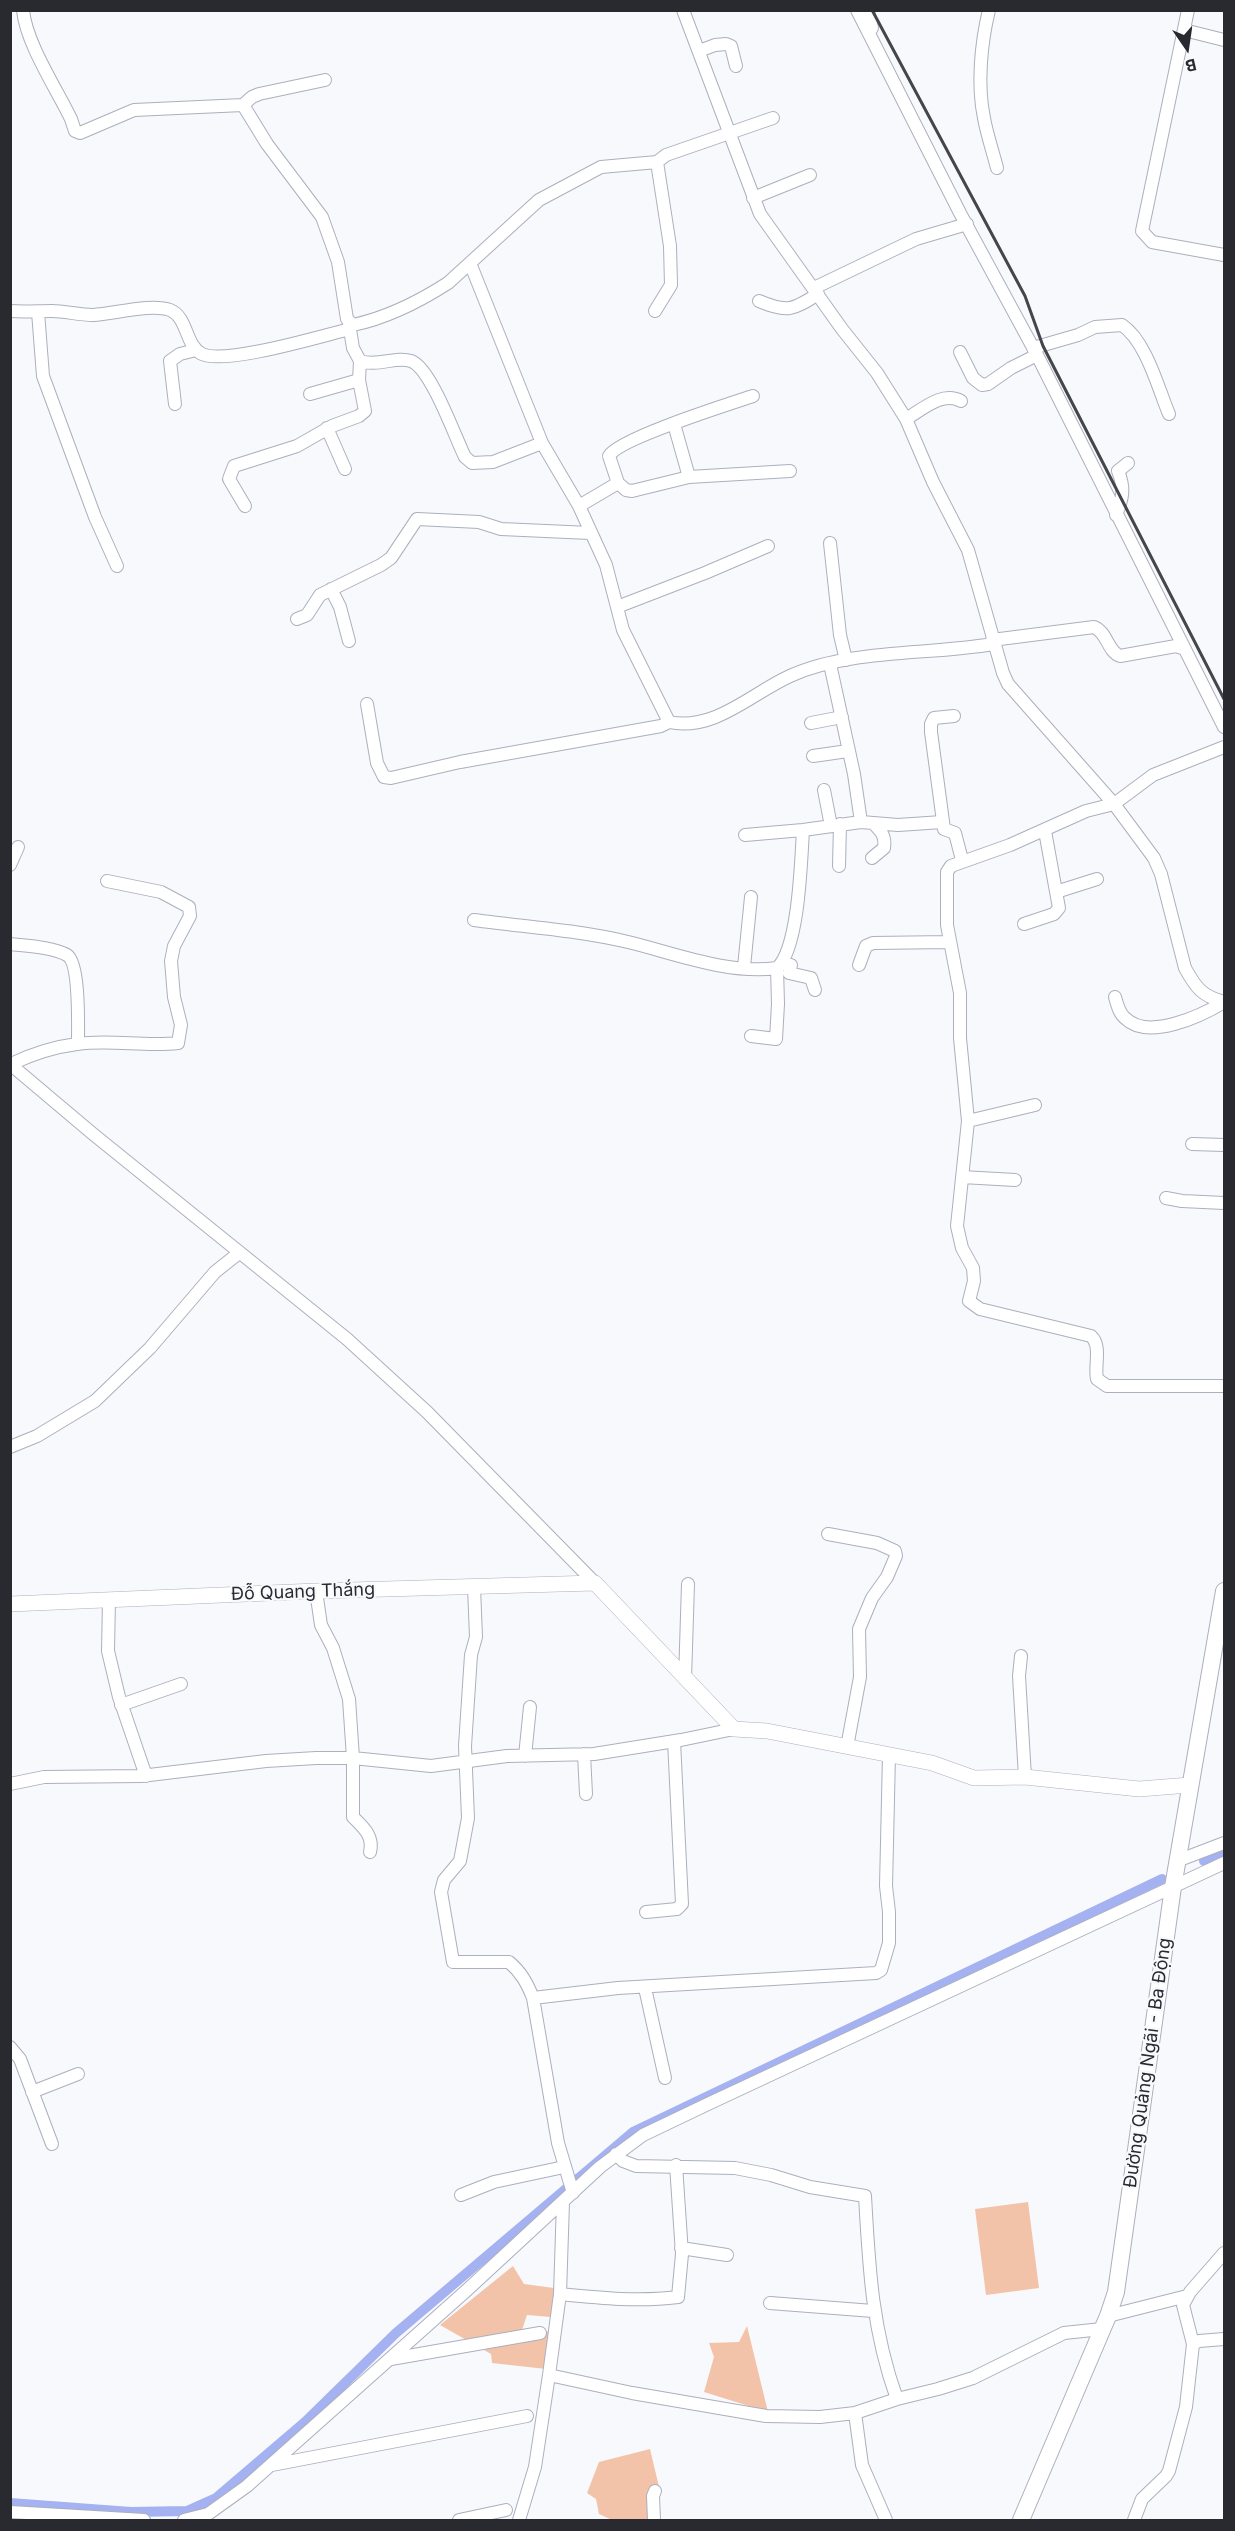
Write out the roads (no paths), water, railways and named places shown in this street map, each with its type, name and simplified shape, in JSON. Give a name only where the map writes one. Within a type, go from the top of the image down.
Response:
[{"type":"main road","name":"Đường Quảng Ngãi - Ba Động","points":[[1021,2520],[1116,2292],[1177,1861],[1224,1591]]},
{"type":"street","points":[[23,10],[27,30],[71,118],[75,131],[80,133],[134,110],[243,105],[259,94],[325,80]]},
{"type":"street","points":[[683,10],[760,214],[877,374],[906,419],[933,482],[968,550],[993,642],[1008,684],[1114,804],[1154,858],[1161,874],[1185,968],[1206,997],[1224,1002]]},
{"type":"street","points":[[857,10],[1035,352],[1224,727]]},
{"type":"street","points":[[868,10],[872,28],[869,33]]},
{"type":"street","points":[[989,10],[985,28],[981,95],[983,118],[997,168]]},
{"type":"street","points":[[1188,10],[1142,231],[1152,242],[1224,255]]},
{"type":"street","points":[[1184,30],[1224,40]]},
{"type":"street","points":[[699,51],[726,44],[731,46],[736,66]]},
{"type":"street","points":[[243,105],[267,144],[322,217],[338,262],[353,348],[360,361],[359,380],[365,411],[297,446],[234,466],[229,478],[245,506]]},
{"type":"street","points":[[10,311],[91,315],[156,308],[170,310],[177,315],[196,350],[203,354],[217,357],[251,353],[368,321],[432,294],[448,283],[539,200],[601,167],[657,162],[666,155],[773,118]]},
{"type":"street","points":[[655,311],[672,285],[670,246],[657,162]]},
{"type":"street","points":[[753,198],[810,175]]},
{"type":"street","points":[[759,301],[785,310],[799,306],[816,291],[916,239],[967,225]]},
{"type":"street","points":[[470,263],[542,443],[579,506],[606,565],[627,639],[669,722]]},
{"type":"street","points":[[38,312],[43,376],[95,517],[117,566]]},
{"type":"street","points":[[960,351],[976,383],[982,385],[994,381],[1035,352],[1095,327],[1122,325],[1132,333],[1140,346],[1169,414]]},
{"type":"street","points":[[175,404],[170,361],[180,354],[196,350]]},
{"type":"street","points":[[360,361],[373,363],[407,360],[420,367],[439,399],[465,457],[472,463],[493,462],[542,443]]},
{"type":"street","points":[[310,394],[359,380]]},
{"type":"street","points":[[753,396],[640,437],[611,452],[609,456],[618,483],[626,490],[632,491],[689,477],[790,471]]},
{"type":"street","points":[[906,419],[944,397],[954,397],[961,401]]},
{"type":"street","points":[[674,424],[689,477]]},
{"type":"street","points":[[327,429],[345,469]]},
{"type":"street","points":[[1116,515],[1124,488],[1118,471],[1128,463]]},
{"type":"street","points":[[579,506],[618,483]]},
{"type":"street","points":[[297,619],[307,615],[320,595],[391,558],[417,519],[479,522],[501,529],[590,533]]},
{"type":"street","points":[[830,543],[840,635],[846,660]]},
{"type":"street","points":[[617,607],[768,546]]},
{"type":"street","points":[[331,589],[340,607],[350,641]]},
{"type":"street","points":[[367,704],[377,763],[384,777],[391,778],[460,762],[661,726],[669,722],[681,724],[709,718],[758,695],[789,676],[846,660],[1094,627],[1102,632],[1115,654],[1120,656],[1176,646],[1185,650]]},
{"type":"street","points":[[830,664],[848,750],[867,822],[882,832],[885,841],[884,848],[872,858]]},
{"type":"street","points":[[954,716],[934,718],[931,724],[942,822],[944,829],[955,834],[962,860]]},
{"type":"street","points":[[811,723],[842,717]]},
{"type":"street","points":[[1224,747],[1153,775],[1114,804],[1086,811],[1045,831],[951,866],[947,872],[946,900],[949,942],[960,993],[960,1038],[968,1120],[957,1226],[962,1248],[973,1268],[974,1281],[969,1301],[972,1305],[1091,1336],[1097,1348],[1095,1370],[1097,1379],[1107,1386],[1224,1386]]},
{"type":"street","points":[[813,756],[848,750]]},
{"type":"street","points":[[824,790],[835,825],[839,866]]},
{"type":"street","points":[[745,835],[867,822],[898,825],[942,822]]},
{"type":"street","points":[[752,1036],[776,1039],[780,966],[790,938],[800,890],[803,830]]},
{"type":"street","points":[[1024,924],[1058,912],[1045,831]]},
{"type":"street","points":[[10,865],[18,847]]},
{"type":"street","points":[[1056,892],[1097,879]]},
{"type":"street","points":[[107,881],[161,892],[189,907],[189,916],[174,946],[171,961],[174,997],[182,1025],[178,1043],[160,1045],[78,1043],[34,1052],[11,1064],[239,1253],[347,1339],[427,1412],[734,1729]]},
{"type":"street","points":[[744,967],[751,897]]},
{"type":"street","points":[[474,920],[580,933],[629,942],[723,966],[791,965],[789,973],[811,978],[815,990]]},
{"type":"street","points":[[859,965],[866,946],[873,944],[949,942]]},
{"type":"street","points":[[10,944],[52,951],[67,955],[71,960],[78,1016],[78,1043]]},
{"type":"street","points":[[1115,997],[1121,1014],[1126,1020],[1146,1028],[1191,1019],[1224,1002]]},
{"type":"street","points":[[968,1120],[1035,1106]]},
{"type":"street","points":[[1192,1144],[1224,1145]]},
{"type":"street","points":[[962,1177],[1015,1180]]},
{"type":"street","points":[[1166,1198],[1182,1202],[1224,1203]]},
{"type":"street","points":[[10,1448],[38,1436],[95,1401],[150,1348],[215,1272],[239,1253]]},
{"type":"street","points":[[828,1534],[878,1543],[895,1551],[896,1556],[887,1576],[872,1598],[859,1629],[860,1677],[847,1747]]},
{"type":"street","name":"Đỗ Quang Thắng","points":[[10,1604],[316,1591],[595,1584]]},
{"type":"street","points":[[685,1679],[688,1584]]},
{"type":"street","points":[[474,1587],[476,1637],[471,1655],[465,1746],[468,1818],[460,1860],[444,1880],[441,1892],[453,1962],[509,1962],[519,1970],[533,1998],[558,2143],[572,2190]]},
{"type":"street","points":[[316,1591],[321,1625],[333,1648],[349,1699],[353,1758],[353,1817],[368,1833],[372,1844],[370,1852]]},
{"type":"street","points":[[109,1599],[108,1651],[121,1705],[146,1776]]},
{"type":"street","points":[[1021,1656],[1019,1676],[1025,1778]]},
{"type":"street","points":[[121,1705],[181,1684]]},
{"type":"street","points":[[525,1756],[530,1707]]},
{"type":"street","points":[[10,1784],[44,1777],[146,1776],[266,1761],[353,1758],[431,1766],[507,1756],[584,1754],[674,1742],[734,1729],[767,1731],[932,1763],[974,1778],[1025,1778],[1140,1789],[1190,1785]]},
{"type":"street","points":[[646,1912],[677,1909],[682,1904],[674,1742]]},
{"type":"street","points":[[584,1754],[586,1794]]},
{"type":"street","points":[[533,1998],[618,1988],[876,1973],[881,1970],[889,1943],[886,1886],[889,1755]]},
{"type":"street","points":[[1177,1861],[1224,1843]]},
{"type":"street","points":[[184,2520],[198,2519],[208,2514],[270,2466],[563,2202],[572,2190],[643,2135],[1224,1863]]},
{"type":"street","points":[[645,1988],[665,2078]]},
{"type":"street","points":[[10,2047],[20,2059],[52,2144]]},
{"type":"street","points":[[32,2092],[78,2073]]},
{"type":"street","points":[[616,2154],[623,2161],[636,2166],[676,2165],[735,2168],[771,2175],[810,2187],[865,2196],[873,2311],[885,2367],[897,2399]]},
{"type":"street","points":[[560,2294],[617,2300],[652,2301],[678,2298],[681,2248],[676,2165]]},
{"type":"street","points":[[461,2195],[494,2182],[566,2170]]},
{"type":"street","points":[[519,2520],[535,2467],[549,2375],[560,2294],[563,2202]]},
{"type":"street","points":[[681,2248],[727,2255]]},
{"type":"street","points":[[1134,2520],[1142,2499],[1169,2471],[1186,2407],[1193,2344],[1183,2305],[1224,2253]]},
{"type":"street","points":[[549,2375],[632,2393],[766,2416],[820,2417],[855,2413],[973,2378],[1064,2333],[1188,2296]]},
{"type":"street","points":[[770,2303],[873,2311]]},
{"type":"street","points":[[390,2359],[540,2333]]},
{"type":"street","points":[[1193,2344],[1199,2341],[1224,2339]]},
{"type":"street","points":[[855,2413],[862,2465],[886,2520]]},
{"type":"street","points":[[270,2466],[527,2416]]},
{"type":"street","points":[[654,2520],[652,2496],[655,2492]]},
{"type":"street","points":[[459,2520],[506,2510]]},
{"type":"street","points":[[10,2512],[144,2520]]},
{"type":"waterway","points":[[1204,1861],[1224,1853]]},
{"type":"waterway","points":[[10,2503],[131,2512],[187,2511],[216,2498],[305,2422],[396,2333],[633,2132],[1162,1879]]},
{"type":"railway","points":[[872,10],[1025,296],[1043,346],[1224,699]]}]
